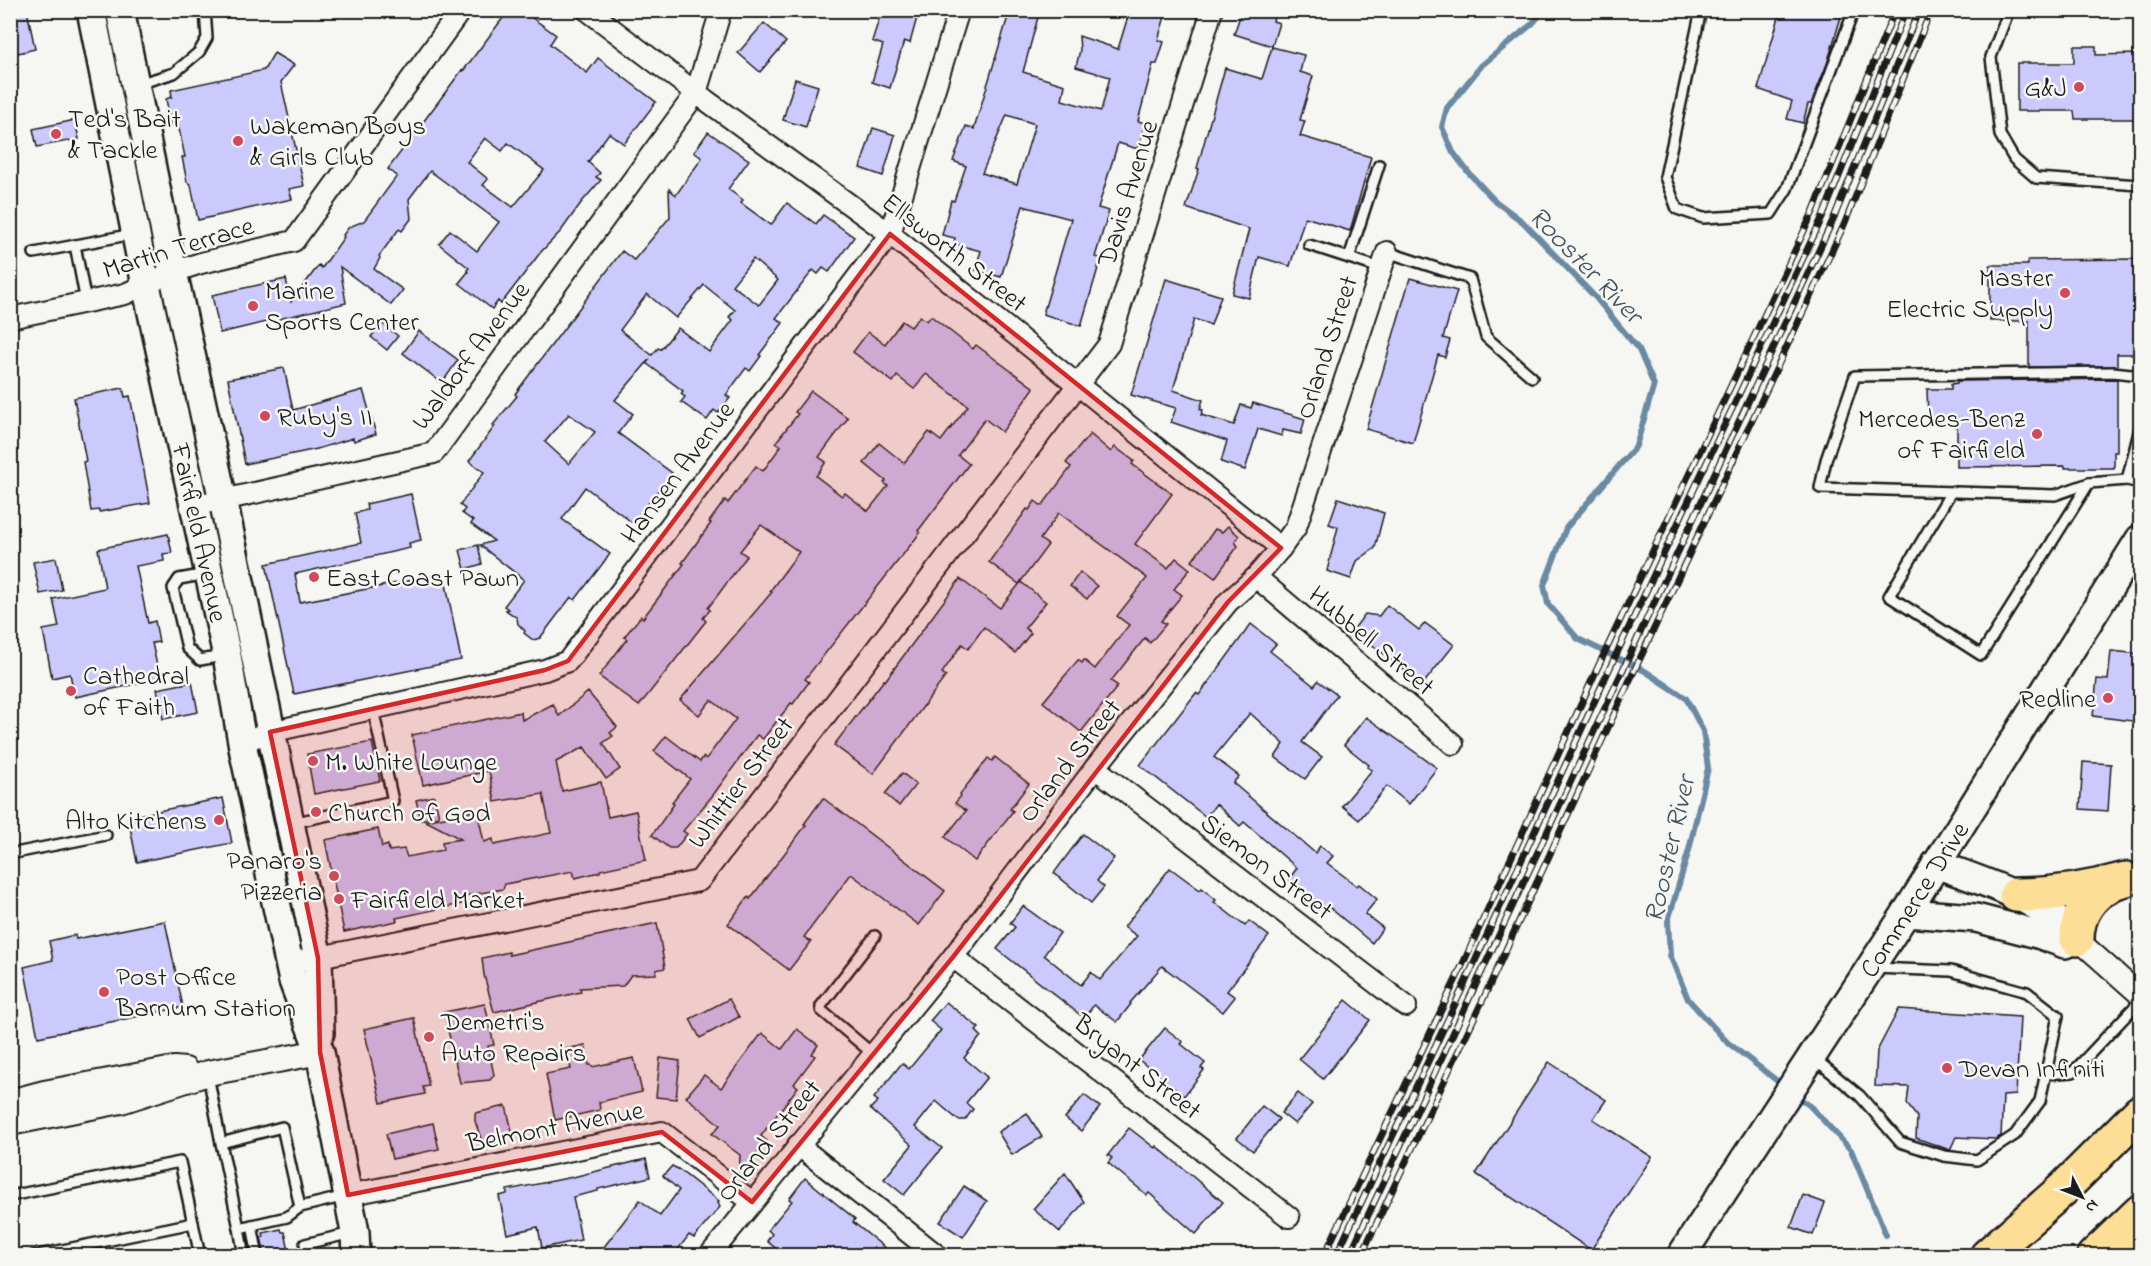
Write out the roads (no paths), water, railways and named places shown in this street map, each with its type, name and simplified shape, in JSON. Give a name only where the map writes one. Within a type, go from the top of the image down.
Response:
[{"type":"highway","points":[[2016,895],[2084,890],[2133,876]]},
{"type":"highway","points":[[2077,939],[2077,926],[2086,905],[2104,888],[2133,876]]},
{"type":"highway","points":[[1987,1256],[2063,1189],[2140,1112]]},
{"type":"highway","points":[[2094,1256],[2140,1212]]},
{"type":"highway","points":[[2131,1256],[2140,1246]]},
{"type":"main road","name":"Fairfield Avenue","points":[[91,10],[146,285],[227,656],[242,742],[289,963],[293,981],[320,1052],[359,1248]]},
{"type":"main road","name":"Fairfield Avenue","points":[[120,10],[318,958],[320,1052]]},
{"type":"main road","name":"Commerce Drive","points":[[1681,1256],[1905,913],[2138,548]]},
{"type":"main road","points":[[1905,913],[1976,918],[2041,935],[2065,944],[2077,939],[2064,924],[2016,895],[1936,864]]},
{"type":"street","name":"Martin Terrace","points":[[10,318],[125,294],[201,262],[294,241],[461,10]]},
{"type":"street","name":"Ellsworth Street","points":[[587,10],[696,93],[890,234],[1281,548]]},
{"type":"street","name":"Waldorf Avenue","points":[[194,505],[223,501],[434,453],[696,93],[721,10]]},
{"type":"street","name":"Hansen Avenue","points":[[242,742],[270,732],[545,670],[568,661],[890,234],[959,10]]},
{"type":"street","name":"Davis Avenue","points":[[1078,384],[1109,344],[1212,10]]},
{"type":"street","name":"Orland Street","points":[[709,1256],[953,957],[1095,768],[1228,602],[1256,577],[1296,527],[1384,260]]},
{"type":"street","name":"Whittier Street","points":[[289,963],[699,881],[1078,384]]},
{"type":"street","name":"Hubbell Street","points":[[1256,577],[1453,744]]},
{"type":"street","name":"Siemon Street","points":[[1095,768],[1406,1006]]},
{"type":"street","points":[[2077,939],[2140,995]]},
{"type":"street","name":"Bryant Street","points":[[953,957],[1289,1217]]},
{"type":"street","points":[[10,1123],[121,1101],[208,1073],[320,1052]]},
{"type":"street","points":[[10,1102],[44,1093],[174,1069],[208,1073]]},
{"type":"street","name":"Belmont Avenue","points":[[348,1195],[662,1132],[752,1202]]},
{"type":"street","points":[[798,1145],[938,1256]]},
{"type":"lane","points":[[136,84],[174,73],[199,52],[207,38],[205,10]]},
{"type":"lane","points":[[1701,10],[1665,177],[1677,209],[1703,218],[1771,214],[1787,189],[1854,10]]},
{"type":"lane","points":[[2009,10],[1991,57],[2000,135],[2014,159],[2036,178],[2140,185]]},
{"type":"lane","points":[[1349,258],[1378,165]]},
{"type":"lane","points":[[34,253],[136,233]]},
{"type":"lane","points":[[75,244],[86,302]]},
{"type":"lane","points":[[1309,245],[1349,258],[1384,260],[1470,279],[1486,337],[1532,377]]},
{"type":"lane","points":[[2140,375],[2113,372],[1855,376],[1833,438],[1820,488],[2055,495],[2089,483],[2127,480],[2140,483]]},
{"type":"lane","points":[[2127,480],[2140,428]]},
{"type":"lane","points":[[1951,492],[1889,596],[1981,655],[2089,483]]},
{"type":"lane","points":[[209,574],[179,579],[173,588],[186,648],[200,660],[227,656]]},
{"type":"lane","points":[[290,823],[393,801],[373,709]]},
{"type":"lane","points":[[10,854],[106,835]]},
{"type":"lane","points":[[873,1054],[821,1010],[821,1006],[875,936]]},
{"type":"lane","points":[[1806,1062],[1860,1096],[1900,1142],[1944,1156],[1977,1160],[2015,1135],[2040,1101],[2058,1016],[2027,992],[1951,971],[1869,967]]},
{"type":"lane","points":[[2046,1074],[2073,1072],[2140,1001]]},
{"type":"lane","points":[[208,1073],[244,1256]]},
{"type":"lane","points":[[221,1143],[282,1127],[300,1208]]},
{"type":"lane","points":[[10,1196],[180,1162],[200,1256]]},
{"type":"lane","points":[[239,1228],[287,1217],[300,1208],[348,1195]]},
{"type":"lane","points":[[33,1256],[193,1223]]},
{"type":"lane","points":[[252,1225],[258,1256]]},
{"type":"lane","points":[[307,1256],[305,1244],[359,1248]]},
{"type":"waterway","name":"Rooster River","points":[[1544,10],[1532,24],[1482,65],[1447,108],[1442,127],[1453,152],[1468,172],[1495,201],[1523,222],[1597,299],[1639,350],[1654,385],[1636,446],[1566,528],[1544,585],[1548,604],[1578,639],[1645,671],[1686,698],[1703,731],[1708,768],[1689,850],[1668,921],[1670,955],[1688,999],[1727,1042],[1785,1087]]},
{"type":"waterway","name":"Rooster River","points":[[1796,1095],[1810,1106],[1851,1150],[1886,1235]]},
{"type":"railway","points":[[1324,1256],[1456,979],[1597,669],[1813,212],[1895,10]]},
{"type":"railway","points":[[1336,1256],[1823,216],[1906,10]]},
{"type":"railway","points":[[1349,1256],[1833,220],[1919,10]]},
{"type":"railway","points":[[1361,1256],[1844,225],[1931,10]]},
{"type":"place","name":"G&J","points":[[2079,87]]},
{"type":"place","name":"Ted's Bait & Tackle","points":[[56,134]]},
{"type":"place","name":"Wakeman Boys & Girls Club","points":[[238,141]]},
{"type":"place","name":"Master Electric Supply","points":[[2065,293]]},
{"type":"place","name":"Marine Sports Center","points":[[253,306]]},
{"type":"place","name":"Ruby's II","points":[[265,416]]},
{"type":"place","name":"Mercedes-Benz of Fairfield","points":[[2037,434]]},
{"type":"place","name":"East Coast Pawn","points":[[314,577]]},
{"type":"place","name":"Cathedral of Faith","points":[[71,691]]},
{"type":"place","name":"Redline","points":[[2108,698]]},
{"type":"place","name":"M. White Lounge","points":[[313,761]]},
{"type":"place","name":"Church of God","points":[[316,812]]},
{"type":"place","name":"Alto Kitchens","points":[[219,820]]},
{"type":"place","name":"Panaro's Pizzeria","points":[[334,876]]},
{"type":"place","name":"Fairfield Market","points":[[339,899]]},
{"type":"place","name":"Post Office Barnum Station","points":[[104,992]]},
{"type":"place","name":"Demetri's Auto Repairs","points":[[429,1037]]},
{"type":"place","name":"Devan Infiniti","points":[[1947,1068]]}]
